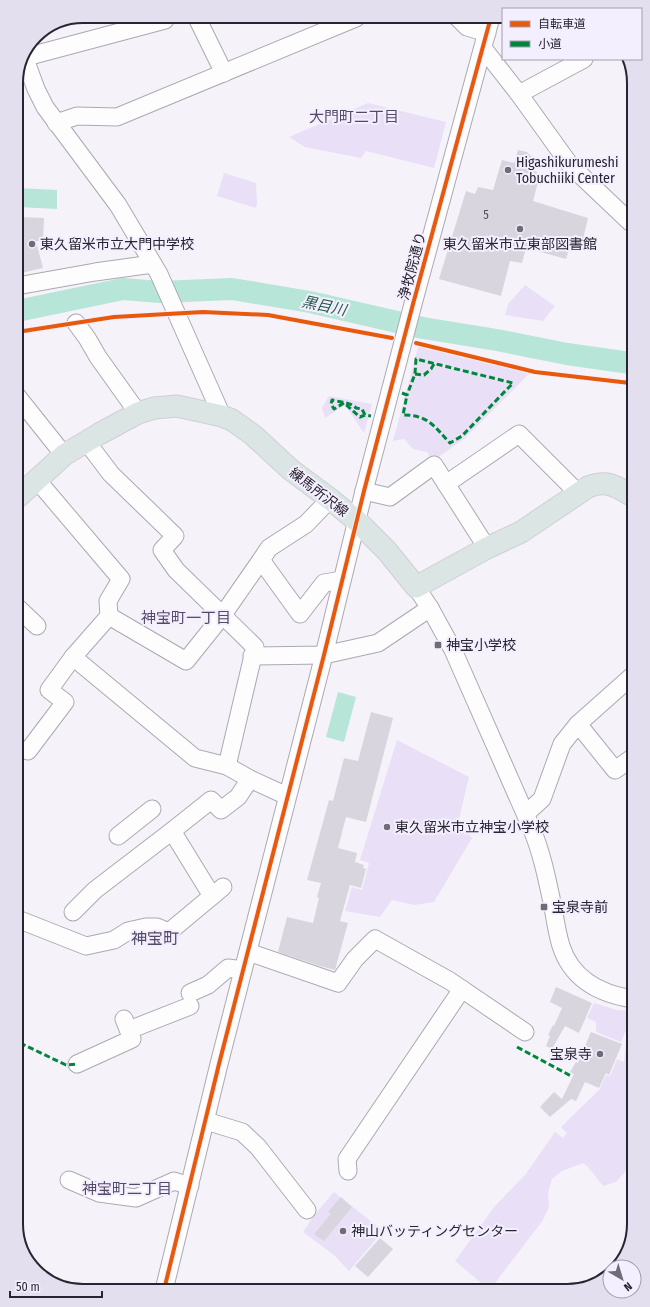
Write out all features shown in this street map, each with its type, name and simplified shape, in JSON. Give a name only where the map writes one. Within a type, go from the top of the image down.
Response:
[{"type":"main road","name":"練馬所沢線","points":[[23,493],[64,455],[86,441],[138,414],[154,408],[177,406],[222,416],[241,426],[291,470],[357,521],[387,551],[416,587]]},
{"type":"main road","points":[[416,587],[486,548],[521,532],[592,485],[604,483],[611,484],[627,492]]},
{"type":"street","points":[[29,57],[154,23]]},
{"type":"street","points":[[199,23],[224,73]]},
{"type":"street","points":[[56,123],[77,116],[117,117],[344,23]]},
{"type":"street","points":[[463,23],[467,27],[487,33],[519,94],[570,165],[627,219]]},
{"type":"street","name":"浄牧院通り","points":[[166,1284],[364,491],[412,306],[487,33]]},
{"type":"street","points":[[519,94],[582,60]]},
{"type":"street","points":[[27,62],[36,89],[45,107],[118,205],[162,279],[222,416]]},
{"type":"street","points":[[23,285],[95,272],[153,264]]},
{"type":"street","points":[[76,323],[88,338],[98,357],[138,414]]},
{"type":"street","points":[[23,402],[64,455]]},
{"type":"street","points":[[446,484],[519,434],[578,493]]},
{"type":"street","points":[[86,441],[111,474],[175,536],[162,550],[176,570],[255,648],[227,766]]},
{"type":"street","points":[[364,491],[390,497],[434,465],[486,548]]},
{"type":"street","points":[[28,751],[65,702],[49,690],[73,657],[109,616],[108,601],[121,579],[37,480]]},
{"type":"street","points":[[109,616],[186,661],[222,616],[269,548],[306,524],[330,499]]},
{"type":"street","points":[[261,560],[300,614],[324,583],[342,580]]},
{"type":"street","points":[[416,587],[430,608],[453,650],[538,844],[561,945],[566,958],[575,971],[585,981],[607,993],[627,998]]},
{"type":"street","points":[[252,656],[324,655],[378,643],[430,608]]},
{"type":"street","points":[[23,613],[37,626]]},
{"type":"street","points":[[73,657],[195,758],[227,766],[250,779],[287,796]]},
{"type":"street","points":[[525,812],[531,809],[542,799],[562,744],[578,724],[627,680]]},
{"type":"street","points":[[578,724],[615,770],[627,762]]},
{"type":"street","points":[[74,912],[95,890],[211,800],[221,810],[238,797],[250,779]]},
{"type":"street","points":[[118,836],[152,809]]},
{"type":"street","points":[[23,921],[86,946],[114,940],[128,931],[146,927],[157,927],[169,932],[218,892],[172,831]]},
{"type":"street","points":[[248,952],[338,983],[355,959],[375,939],[423,965],[462,989],[525,1032]]},
{"type":"street","points":[[77,1064],[132,1039],[126,1024],[190,999],[228,968],[243,970]]},
{"type":"street","points":[[348,1171],[347,1159],[462,989]]},
{"type":"street","points":[[206,1122],[242,1132],[258,1146],[307,1210]]},
{"type":"street","points":[[69,1180],[99,1193],[136,1198],[174,1181],[190,1186]]},
{"type":"shaded area","points":[[368,103],[446,122],[434,168],[366,151],[361,158],[305,147],[289,137]]},
{"type":"shaded area","points":[[224,173],[256,183],[256,208],[217,196]]},
{"type":"shaded area","points":[[23,188],[57,190],[57,209],[23,207]]},
{"type":"shaded area","points":[[525,285],[555,306],[543,321],[505,315],[508,304]]},
{"type":"shaded area","points":[[419,344],[532,371],[464,439],[433,461],[427,452],[413,449],[404,439],[393,441]]},
{"type":"shaded area","points":[[329,396],[372,404],[364,433],[345,405],[325,418],[322,408]]},
{"type":"shaded area","points":[[338,692],[356,697],[344,742],[326,737]]},
{"type":"shaded area","points":[[397,740],[469,777],[458,823],[472,838],[434,902],[414,905],[392,900],[380,917],[345,911],[352,887],[362,890],[369,863],[360,860]]},
{"type":"shaded area","points":[[594,1003],[617,1010],[627,1011],[627,1032],[626,1030],[621,1042],[596,1032],[596,1022],[587,1018]]},
{"type":"shaded area","points":[[627,1032],[626,1171],[616,1182],[603,1186],[583,1163],[562,1171],[552,1179],[548,1193],[549,1207],[543,1220],[494,1284],[482,1284],[455,1261],[495,1206],[525,1175],[555,1132],[563,1138],[567,1133],[561,1127],[599,1090],[606,1075],[610,1076],[617,1059],[624,1062]]},
{"type":"shaded area","name":"神山バッティングセンター","points":[[334,1192],[383,1231],[349,1271],[334,1255],[303,1232],[315,1214]]},
{"type":"building","name":"東久留米市立東部図書館","points":[[518,150],[527,152],[534,159],[531,169],[540,174],[533,201],[588,218],[582,243],[572,240],[566,259],[526,248],[522,263],[510,261],[501,296],[439,279],[466,191],[475,194],[478,187],[493,190],[502,160],[514,163]]},
{"type":"building","points":[[23,217],[44,218],[43,241],[36,241],[43,268],[23,273]]},
{"type":"building","points":[[371,712],[393,718],[366,822],[346,817],[338,848],[357,853],[355,862],[364,865],[363,868],[366,869],[361,888],[350,885],[340,921],[348,923],[335,970],[278,952],[287,917],[313,923],[321,883],[307,880],[329,800],[333,801],[344,758],[358,761]]},
{"type":"building","points":[[556,987],[592,1003],[579,1033],[565,1026],[552,1049],[546,1046],[550,1036],[548,1035],[562,1008],[550,1002]]},
{"type":"building","points":[[591,1032],[622,1044],[609,1075],[606,1073],[599,1088],[585,1082],[576,1101],[571,1099],[550,1117],[540,1107],[554,1092],[562,1099],[574,1074],[570,1072],[576,1062],[578,1063]]},
{"type":"building","points":[[341,1197],[352,1207],[324,1241],[314,1234],[331,1214],[328,1212]]},
{"type":"building","points":[[380,1238],[393,1249],[368,1277],[355,1266]]},
{"type":"waterway","name":"黒目川","points":[[23,310],[123,289],[160,292],[232,289],[310,302],[423,328],[497,340],[567,354],[627,363]]},
{"type":"marked path","points":[[402,393],[407,395],[403,415],[425,419],[450,443],[462,436],[513,383],[416,359],[415,374],[407,395]]},
{"type":"marked path","points":[[415,374],[424,375],[434,364]]},
{"type":"marked path","points":[[365,415],[362,409],[356,408],[348,403],[332,400],[331,404],[334,409],[344,403],[360,417],[365,415],[371,416]]},
{"type":"marked path","points":[[23,1044],[66,1065],[77,1064]]},
{"type":"marked path","points":[[517,1047],[571,1076]]},
{"type":"cycle path","points":[[165,1284],[219,1064],[324,655],[364,491],[489,23]]},
{"type":"cycle path","points":[[23,331],[114,317],[203,312],[268,315],[392,338]]},
{"type":"cycle path","points":[[416,343],[535,372],[627,383]]},
{"type":"place","name":"Higashikurumeshi Tobuchiiki Center","points":[[508,170]]},
{"type":"place","name":"東久留米市立東部図書館","points":[[520,229]]},
{"type":"place","name":"東久留米市立大門中学校","points":[[32,244]]},
{"type":"place","name":"神宝小学校","points":[[438,645]]},
{"type":"place","name":"東久留米市立神宝小学校","points":[[387,827]]},
{"type":"place","name":"宝泉寺前","points":[[544,907]]},
{"type":"place","name":"宝泉寺","points":[[600,1054]]},
{"type":"place","name":"神山バッティングセンター","points":[[343,1231]]},
{"type":"district","name":"大門町二丁目","points":[[354,117]]},
{"type":"district","name":"神宝町一丁目","points":[[186,618]]},
{"type":"district","name":"神宝町","points":[[155,938]]},
{"type":"district","name":"神宝町二丁目","points":[[127,1189]]}]
